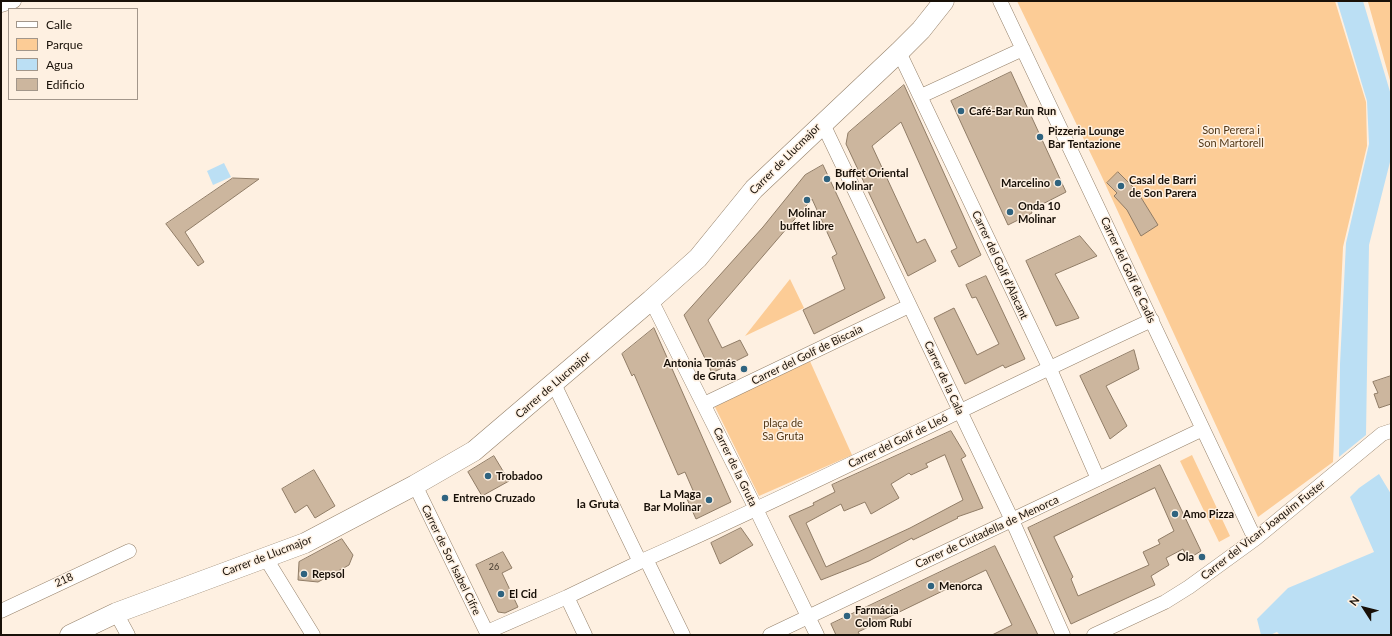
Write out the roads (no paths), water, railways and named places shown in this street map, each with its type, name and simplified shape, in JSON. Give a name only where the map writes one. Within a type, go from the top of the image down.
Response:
[{"type":"street","points":[[1,5],[14,1]]},
{"type":"street","name":"Carrer de Llucmajor","points":[[70,635],[116,613],[305,543],[415,485],[474,451],[554,384],[698,258],[754,189],[822,122],[899,52],[921,30],[944,1]]},
{"type":"street","name":"Carrer del Golf de Cadis","points":[[1000,1],[1255,539]]},
{"type":"street","points":[[921,96],[1023,49]]},
{"type":"street","name":"Carrer del Golf d'Alacant","points":[[899,52],[1049,367],[1098,479]]},
{"type":"street","name":"Carrer de la Cala","points":[[822,122],[1012,520],[1063,635]]},
{"type":"street","name":"Carrer de la Gruta","points":[[651,300],[704,404],[817,635]]},
{"type":"street","name":"Carrer del Golf de Biscaia","points":[[704,404],[909,306]]},
{"type":"street","name":"Carrer del Golf de Lleó","points":[[488,634],[645,563],[1049,367],[1152,320]]},
{"type":"street","points":[[554,384],[683,635]]},
{"type":"street","name":"Carrer de Ciutadella de Menorca","points":[[770,635],[1203,429]]},
{"type":"street","name":"Carrer del Vicari Joaquim Fuster","points":[[1094,635],[1165,602],[1255,539],[1387,432]]},
{"type":"street","name":"Carrer de Sor Isabel Cifre","points":[[415,485],[488,634]]},
{"type":"street","name":"218","points":[[1,611],[129,551]]},
{"type":"street","points":[[265,557],[313,635]]},
{"type":"street","points":[[567,597],[585,635]]},
{"type":"street","points":[[116,613],[128,635]]},
{"type":"water","points":[[1337,1],[1363,1],[1391,95],[1391,158],[1369,245],[1366,435],[1339,457],[1340,364],[1346,243],[1369,144],[1367,101]]},
{"type":"water","points":[[224,163],[231,177],[213,185],[207,171]]},
{"type":"water","points":[[1379,474],[1391,494],[1391,635],[1280,635],[1277,632],[1270,635],[1261,635],[1257,619],[1288,588],[1374,552],[1350,497],[1359,488]]},
{"type":"place","name":"Café-Bar Run Run","points":[[961,111]]},
{"type":"place","name":"Pizzeria Lounge Bar Tentazione","points":[[1040,137]]},
{"type":"place","name":"Buffet Oriental Molinar","points":[[827,179]]},
{"type":"place","name":"Marcelino","points":[[1058,183]]},
{"type":"place","name":"Casal de Barri de Son Parera","points":[[1121,186]]},
{"type":"place","name":"Molinar buffet libre","points":[[807,200]]},
{"type":"place","name":"Onda 10 Molinar","points":[[1010,212]]},
{"type":"place","name":"Antonia Tomás de Gruta","points":[[744,369]]},
{"type":"place","name":"Trobadoo","points":[[488,476]]},
{"type":"place","name":"Entreno Cruzado","points":[[445,498]]},
{"type":"place","name":"La Maga Bar Molinar","points":[[709,500]]},
{"type":"place","name":"Amo Pizza","points":[[1175,514]]},
{"type":"place","name":"Ola","points":[[1202,557]]},
{"type":"place","name":"Repsol","points":[[304,574]]},
{"type":"place","name":"Menorca","points":[[931,586]]},
{"type":"place","name":"El Cid","points":[[501,594]]},
{"type":"place","name":"Farmácia Colom Rubí","points":[[847,616]]},
{"type":"district","name":"la Gruta","points":[[598,504]]},
{"type":"park label","name":"Son Perera i Son Martorell","points":[[1231,136]]},
{"type":"park label","name":"plaça de Sa Gruta","points":[[783,429]]}]
